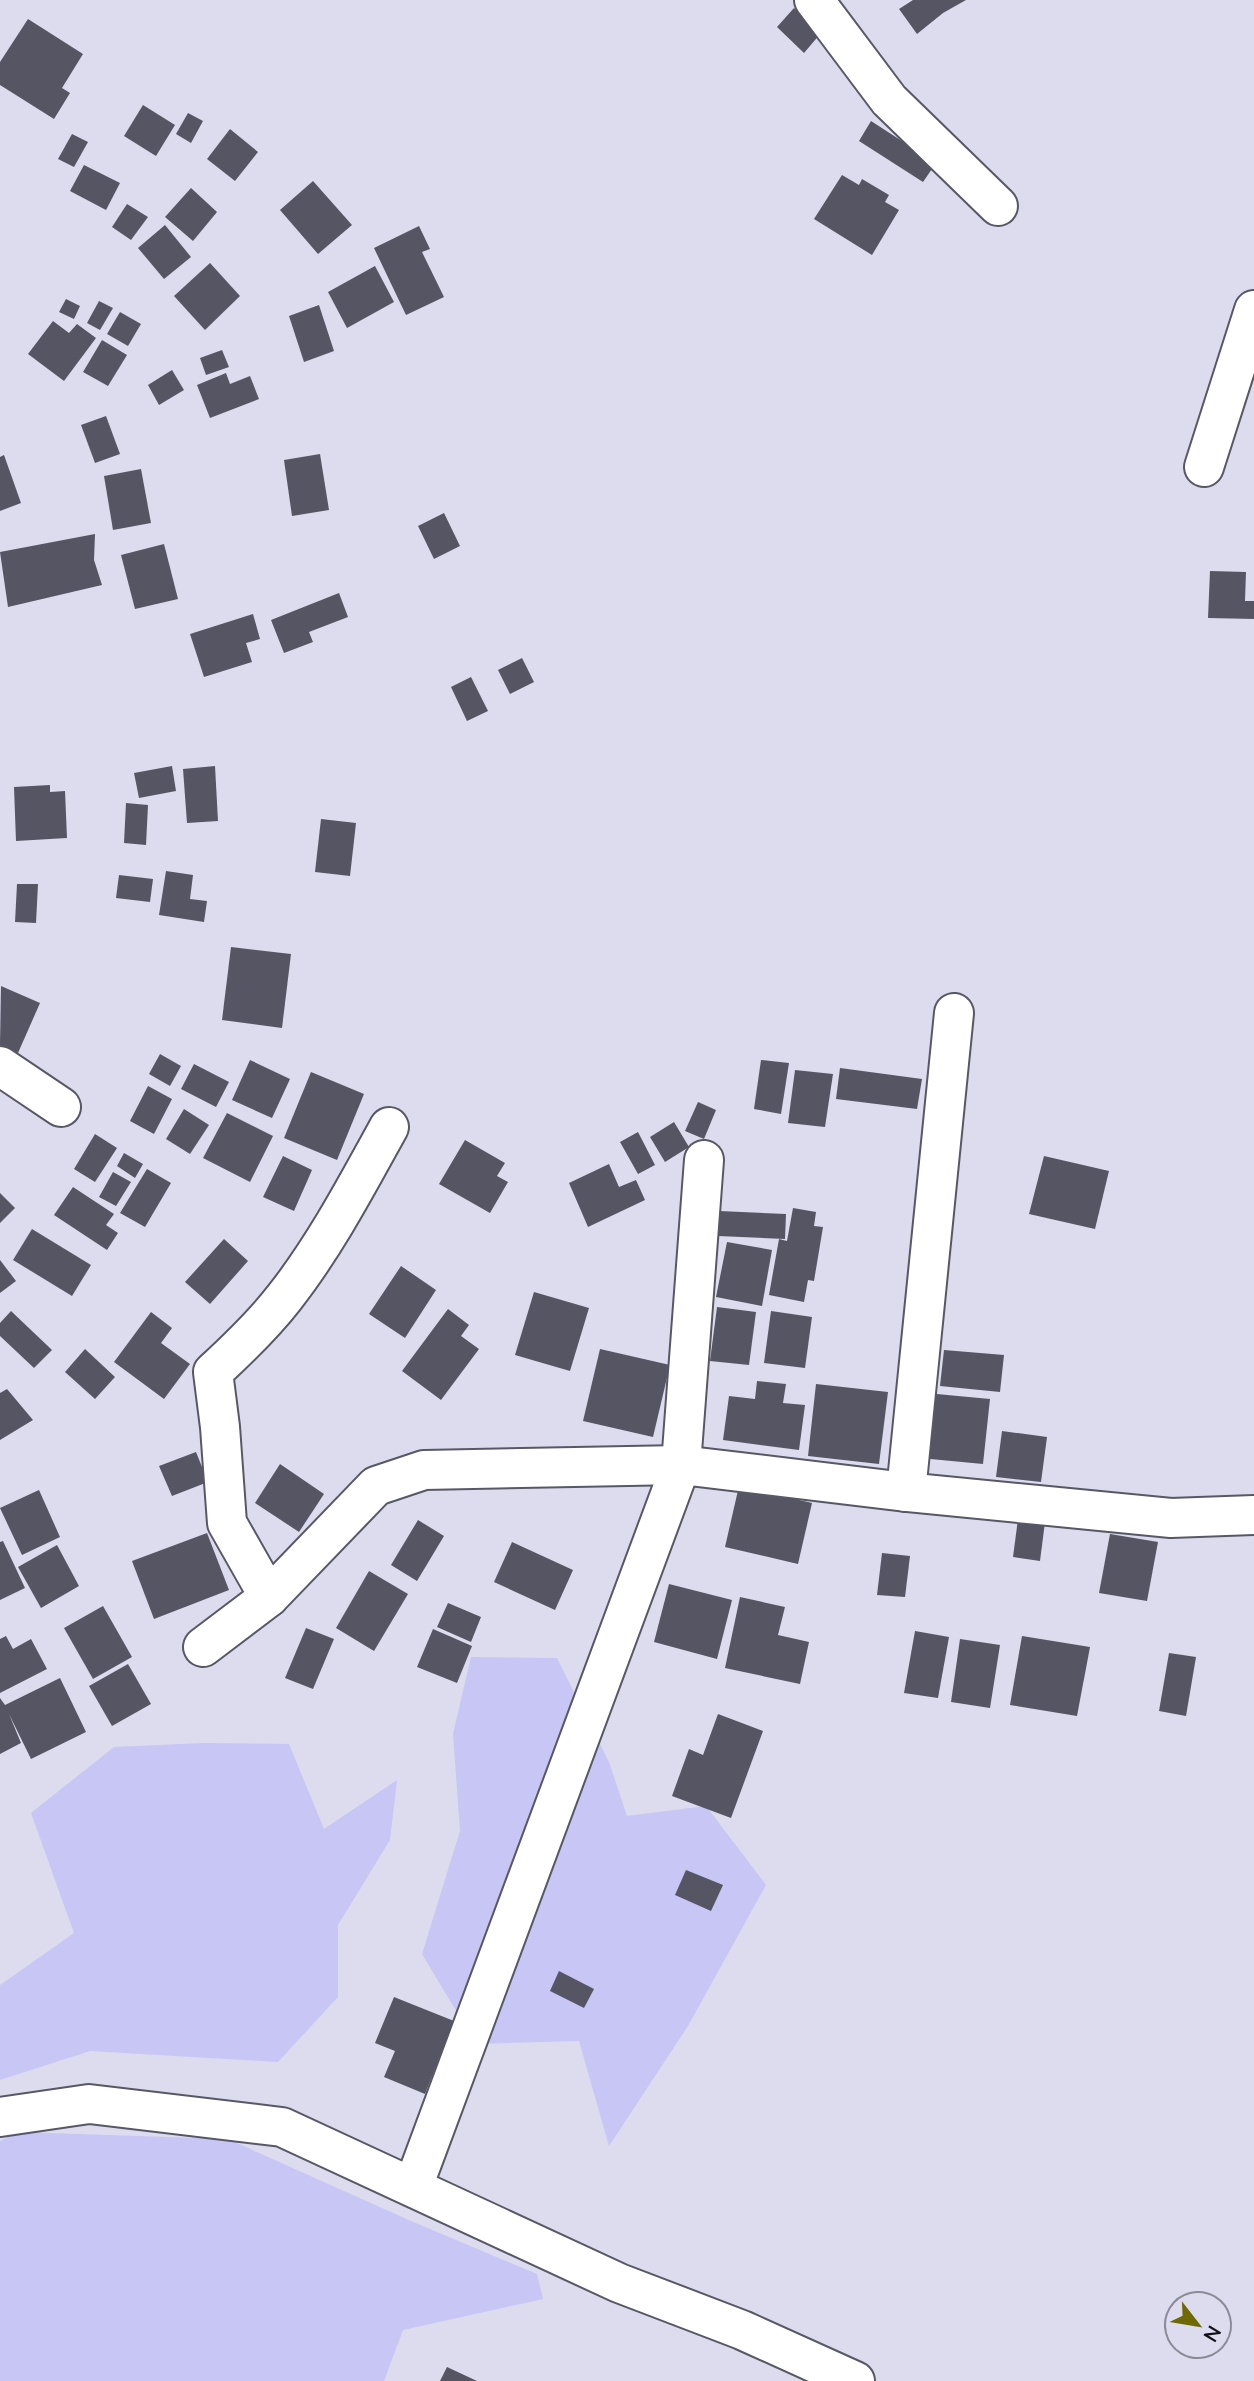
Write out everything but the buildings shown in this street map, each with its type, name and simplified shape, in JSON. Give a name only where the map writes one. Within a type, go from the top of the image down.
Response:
[{"type":"street","points":[[814,0],[889,100],[998,206]]},
{"type":"street","points":[[1204,467],[1254,310]]},
{"type":"street","points":[[906,1492],[954,1013]]},
{"type":"street","points":[[0,1066],[61,1107]]},
{"type":"street","points":[[269,1597],[227,1523],[213,1372],[285,1298],[342,1213],[389,1127]]},
{"type":"street","points":[[413,2188],[681,1465],[704,1160]]},
{"type":"street","points":[[203,1647],[269,1597],[376,1486],[424,1469],[681,1465],[906,1492],[1171,1518],[1254,1515]]},
{"type":"street","points":[[0,2117],[89,2104],[282,2127],[619,2283],[742,2330],[855,2381]]},
{"type":"shaded area","points":[[471,1657],[557,1658],[609,1762],[627,1816],[706,1806],[766,1885],[688,2026],[609,2146],[579,2041],[476,2044],[422,1954],[460,1831],[453,1734]]},
{"type":"shaded area","points":[[203,1743],[289,1744],[324,1829],[397,1780],[390,1840],[338,1925],[338,1997],[278,2062],[90,2051],[0,2080],[0,1985],[74,1933],[31,1813],[114,1747]]},
{"type":"shaded area","points":[[18,2132],[228,2139],[537,2274],[543,2299],[403,2330],[384,2381],[0,2381],[0,2141]]}]
